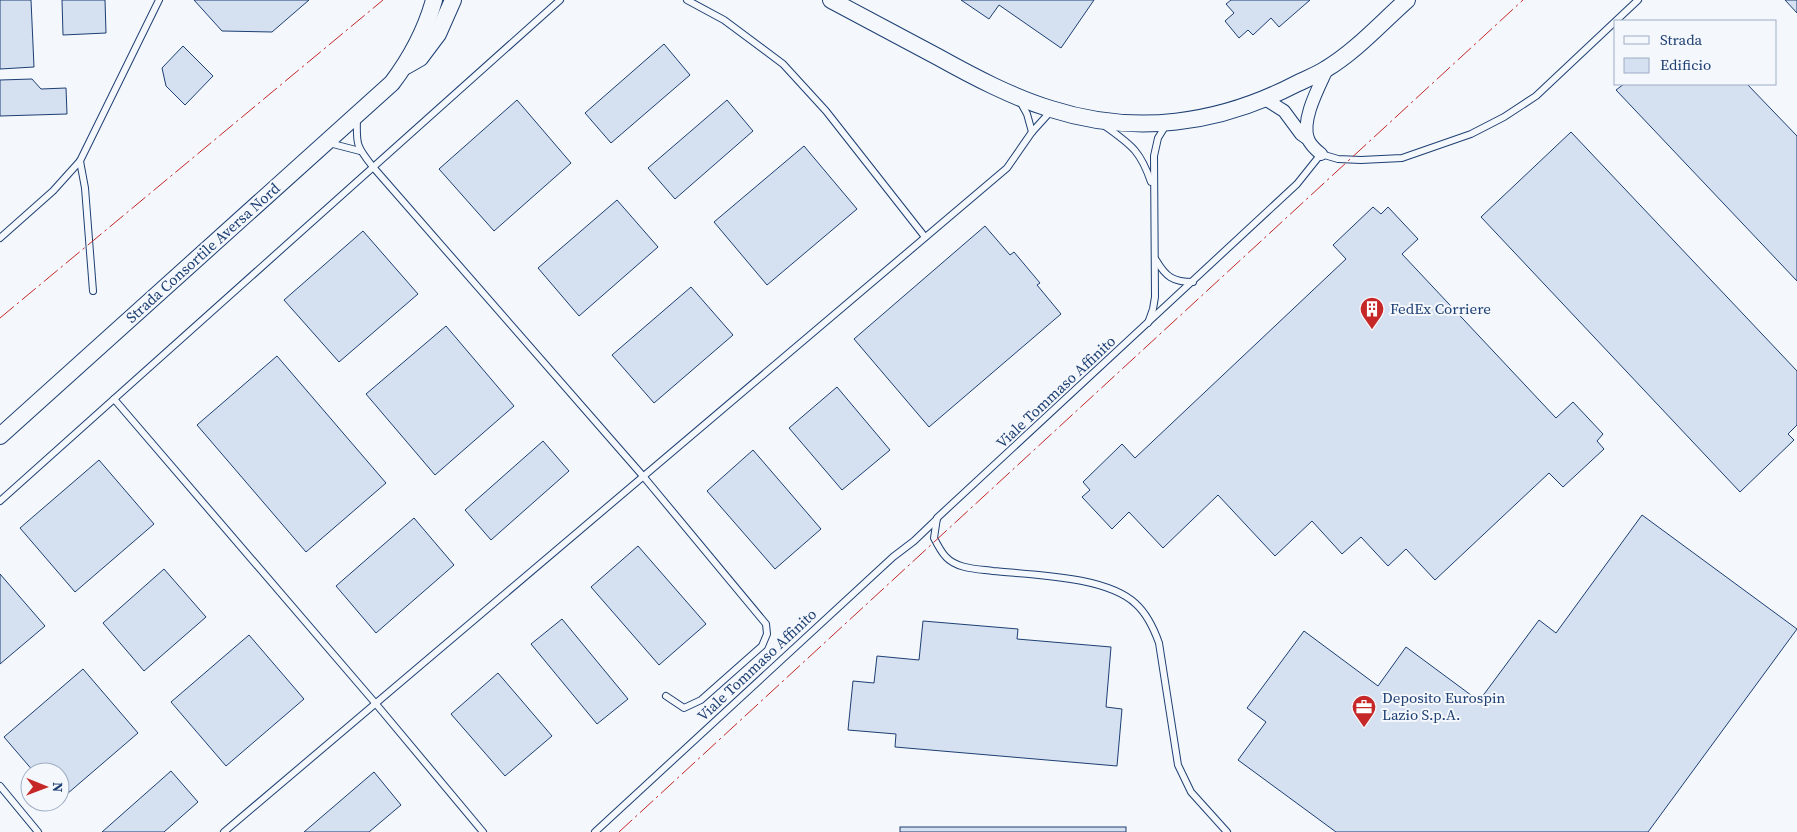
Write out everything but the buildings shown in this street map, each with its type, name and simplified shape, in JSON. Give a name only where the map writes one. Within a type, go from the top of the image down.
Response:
[{"type":"street","name":"Strada Consortile Aversa Nord","points":[[0,436],[392,83],[404,67],[426,22],[434,0]]},
{"type":"street","name":"Strada Consortile Aversa Nord","points":[[404,67],[420,58],[438,34],[453,0]]},
{"type":"street","points":[[831,0],[967,72],[1017,96],[1052,110],[1097,120],[1144,124],[1166,124],[1198,119],[1229,112],[1265,100],[1327,68],[1352,49],[1407,0]]},
{"type":"street","points":[[1308,139],[1306,130],[1307,120],[1327,68]]},
{"type":"street","points":[[1265,100],[1284,111],[1301,134],[1321,154]]},
{"type":"lane","points":[[0,238],[53,191],[80,161],[158,0]]},
{"type":"lane","points":[[0,501],[560,0]]},
{"type":"lane","points":[[687,0],[724,20],[783,64],[826,111],[925,237]]},
{"type":"lane","points":[[1617,20],[1638,0]]},
{"type":"lane","points":[[1321,154],[1338,159],[1402,158],[1472,134],[1504,117],[1536,96],[1614,23]]},
{"type":"lane","points":[[1017,96],[1027,114],[1032,132]]},
{"type":"lane","points":[[224,832],[1007,168],[1032,132],[1052,110]]},
{"type":"lane","points":[[357,114],[357,136],[360,151],[643,476],[766,624],[768,634],[762,646],[701,700],[684,708],[666,696]]},
{"type":"lane","points":[[1097,120],[1137,152],[1144,163],[1153,188]]},
{"type":"lane","points":[[1147,325],[1154,309],[1156,258],[1153,188],[1154,156],[1158,138],[1166,124]]},
{"type":"lane","points":[[325,143],[347,146],[360,151]]},
{"type":"lane","name":"Viale Tommaso Affinito","points":[[595,832],[1194,282],[1297,184],[1321,154]]},
{"type":"lane","points":[[80,161],[85,188],[93,291]]},
{"type":"lane","points":[[1156,258],[1163,273],[1178,281],[1194,282]]},
{"type":"lane","points":[[114,399],[484,832]]},
{"type":"lane","points":[[937,518],[934,538],[946,558],[967,568],[1057,577],[1096,584],[1118,592],[1136,604],[1152,625],[1159,643],[1178,765],[1191,792],[1227,832]]},
{"type":"lane","points":[[0,786],[38,832]]},
{"type":"power","points":[[0,318],[383,0]]},
{"type":"power","points":[[619,832],[1523,0]]},
{"type":"place","name":"FedEx Corriere","points":[[1372,330]]},
{"type":"place","name":"Deposito Eurospin Lazio S.p.A.","points":[[1364,728]]}]
